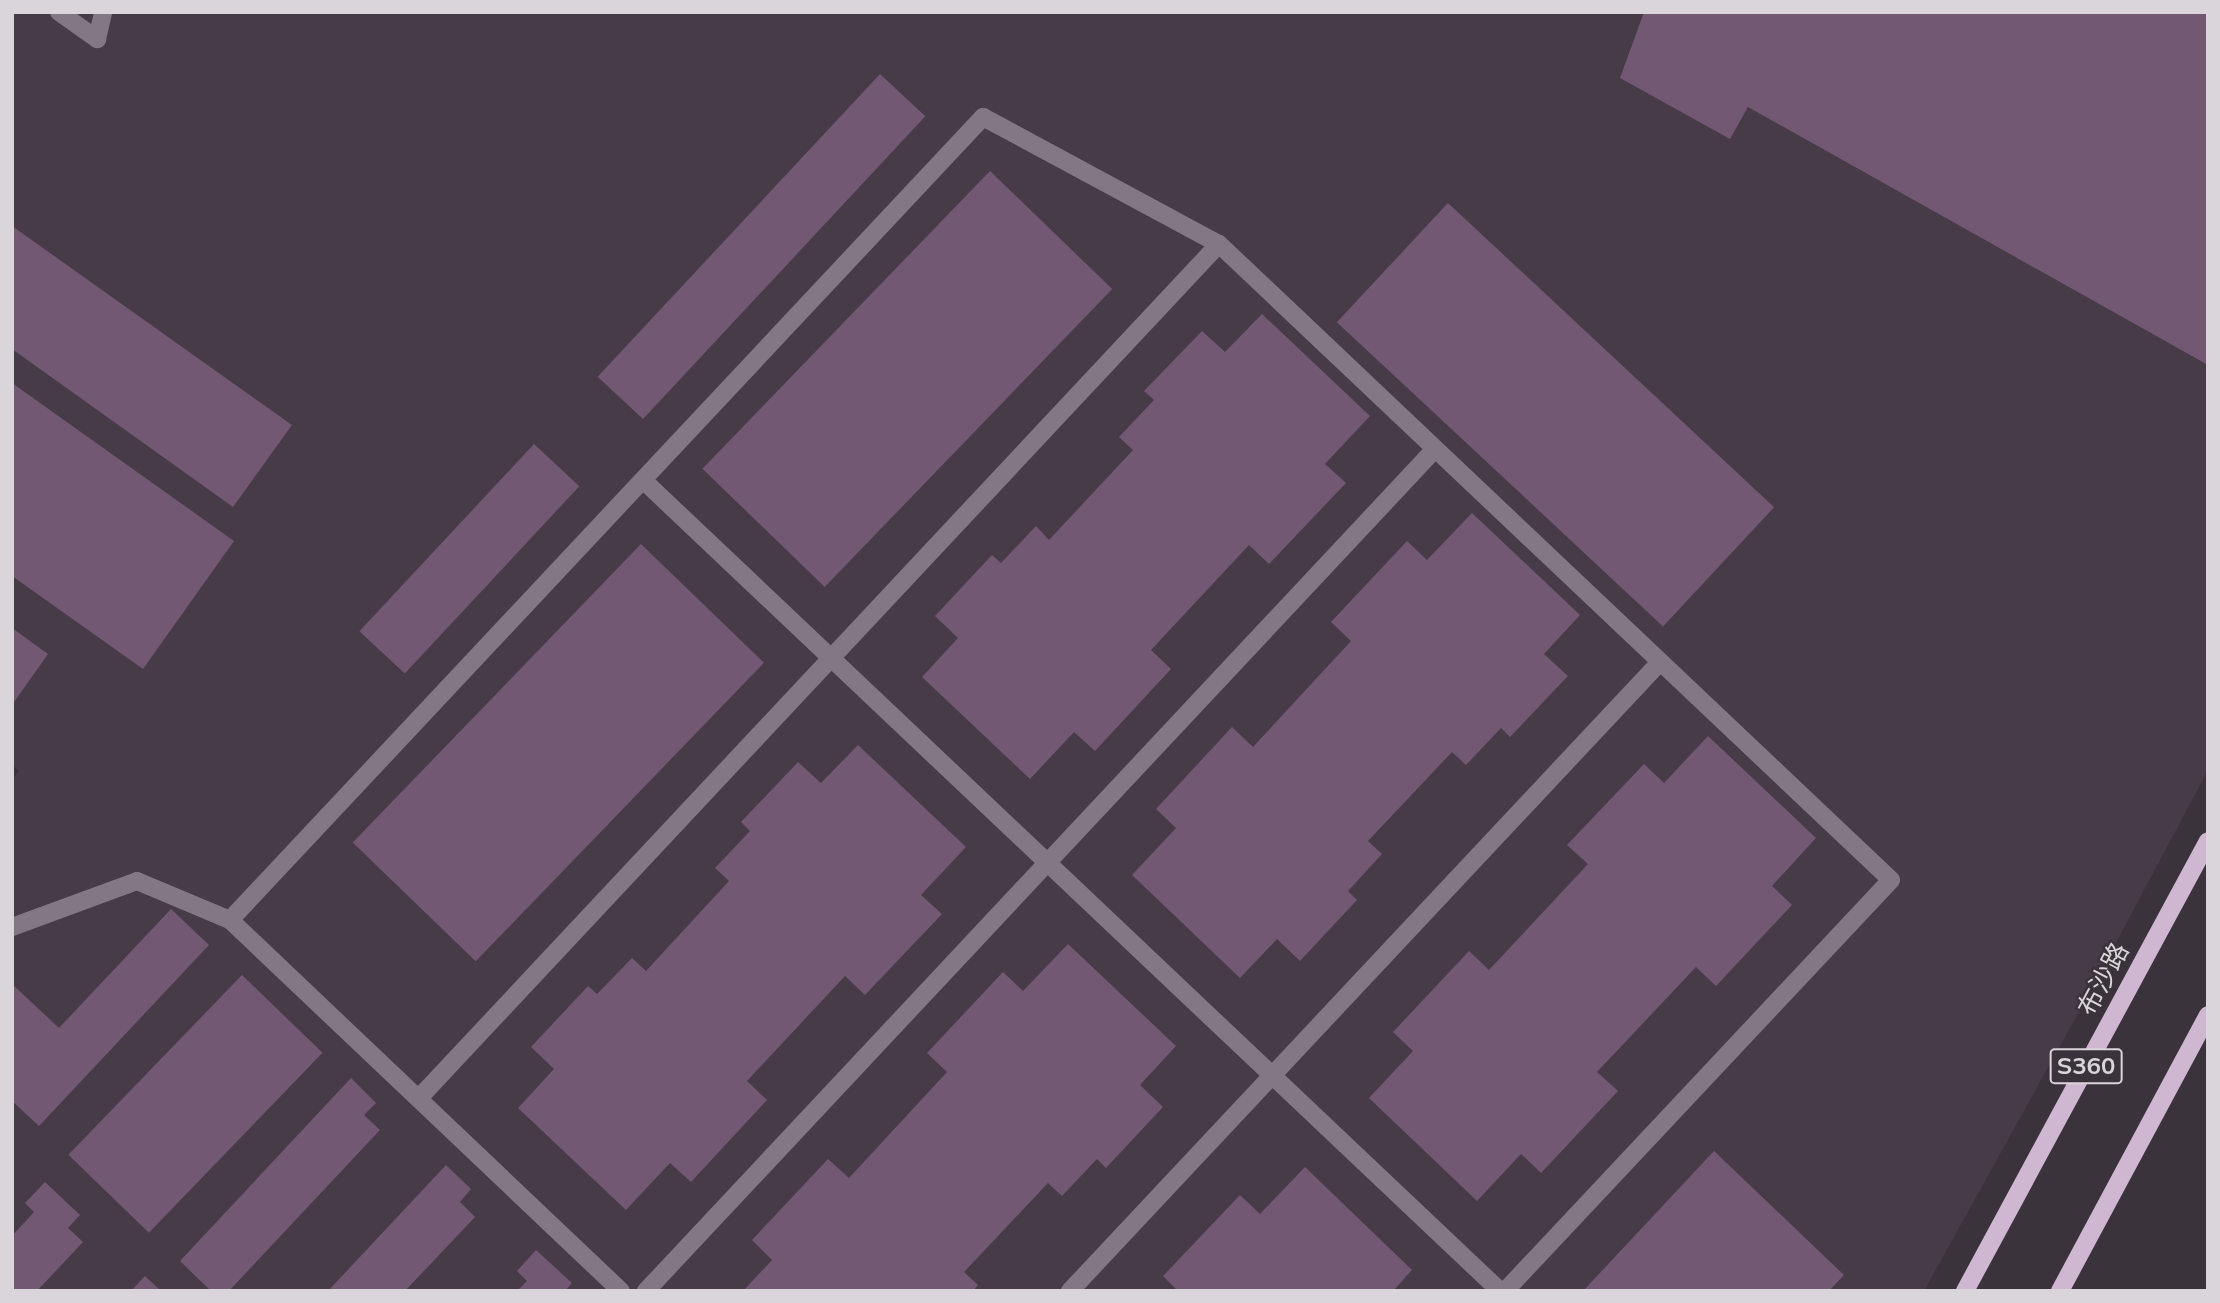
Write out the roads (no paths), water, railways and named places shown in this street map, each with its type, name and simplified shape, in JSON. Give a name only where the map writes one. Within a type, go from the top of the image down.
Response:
[{"type":"main road","name":"布沙路","points":[[1965,1291],[2208,841]]},
{"type":"main road","points":[[2060,1291],[2208,1015]]},
{"type":"street","points":[[59,12],[97,39],[103,12]]},
{"type":"street","points":[[230,920],[983,117],[1219,244],[1891,880],[1503,1291],[643,480]]},
{"type":"street","points":[[419,1098],[1219,244]]},
{"type":"street","points":[[646,1291],[1435,449]]},
{"type":"street","points":[[1070,1291],[1660,662]]},
{"type":"street","points":[[12,927],[137,881],[230,920],[621,1291]]}]
